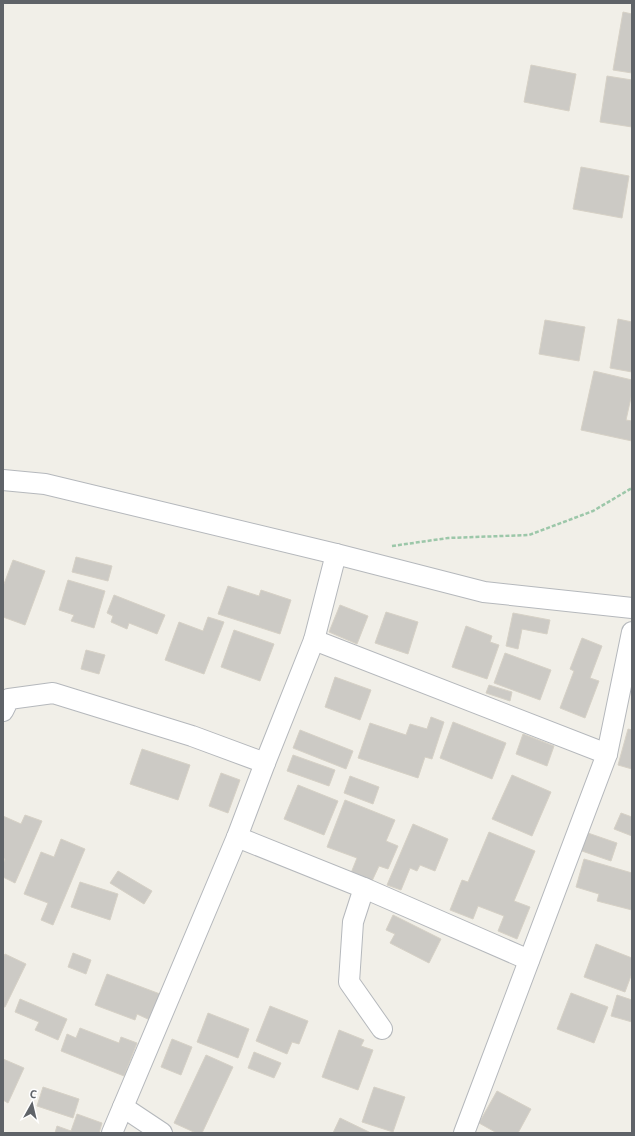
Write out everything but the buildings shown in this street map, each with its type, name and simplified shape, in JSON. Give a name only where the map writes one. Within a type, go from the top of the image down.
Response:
[{"type":"street","points":[[3,480],[44,484],[336,554],[484,592],[632,608]]},
{"type":"street","points":[[112,1133],[237,837],[314,640],[336,554]]},
{"type":"street","points":[[464,1133],[607,754],[632,632]]},
{"type":"street","points":[[314,640],[607,754]]},
{"type":"street","points":[[3,711],[9,698],[53,693],[192,736],[265,763]]},
{"type":"street","points":[[237,837],[364,888],[529,960]]},
{"type":"street","points":[[364,888],[353,922],[349,982],[382,1029]]},
{"type":"street","points":[[123,1107],[162,1133]]},
{"type":"path","points":[[389,547],[448,538],[529,535],[593,511],[632,488]]}]
